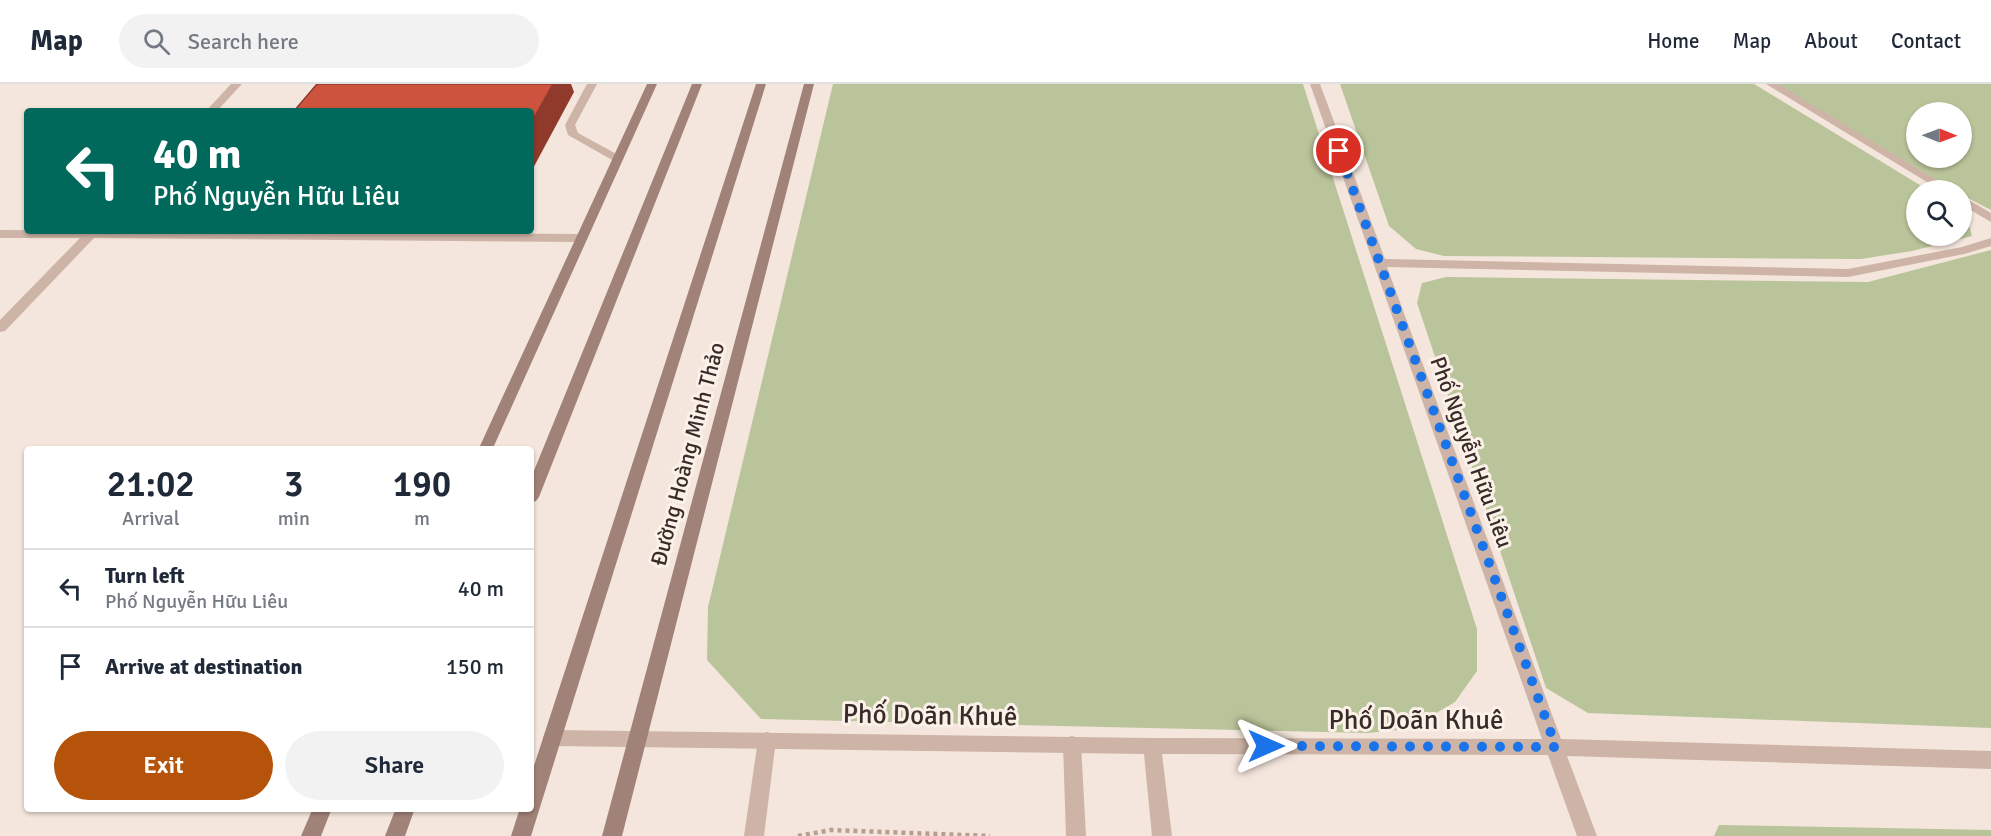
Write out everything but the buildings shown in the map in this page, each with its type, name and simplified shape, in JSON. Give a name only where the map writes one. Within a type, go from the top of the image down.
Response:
[{"type":"main road","points":[[487,446],[652,84]]},
{"type":"main road","points":[[534,490],[697,84]]},
{"type":"main road","name":"Đường Hoàng Minh Thảo","points":[[534,794],[761,84]]},
{"type":"main road","name":"Đường Hoàng Minh Thảo","points":[[612,836],[809,84]]},
{"type":"main road","points":[[310,836],[321,812]]},
{"type":"main road","points":[[395,836],[404,812]]},
{"type":"main road","name":"Đường Hoàng Minh Thảo","points":[[521,836],[528,812]]},
{"type":"street","points":[[214,108],[237,84]]},
{"type":"street","points":[[592,84],[570,125],[573,135],[618,159]]},
{"type":"street","name":"Phố Nguyễn Hữu Liêu","points":[[1315,84],[1587,836]]},
{"type":"street","points":[[1771,84],[1930,180]]},
{"type":"street","points":[[1972,206],[1991,218]]},
{"type":"street","points":[[0,234],[24,234]]},
{"type":"street","points":[[0,328],[91,234]]},
{"type":"street","points":[[190,234],[581,238]]},
{"type":"street","points":[[1380,263],[1848,273],[1964,250],[1991,242]]},
{"type":"street","name":"Phố Doãn Khuê","points":[[552,738],[1152,746],[1556,747],[1991,760]]},
{"type":"street","points":[[754,836],[767,740]]},
{"type":"street","points":[[1072,744],[1076,836]]},
{"type":"street","points":[[1152,746],[1162,836]]},
{"type":"path","points":[[798,836],[831,830],[990,836]]},
{"type":"green space","points":[[833,84],[1303,84],[1477,629],[1477,671],[1455,702],[1409,729],[1368,733],[761,719],[707,660],[708,607]]},
{"type":"green space","points":[[1340,84],[1754,84],[1912,180],[1906,180],[1906,246],[1932,246],[1861,259],[1444,256],[1416,249],[1389,226]]},
{"type":"green space","points":[[1776,84],[1991,84],[1991,210],[1972,200],[1972,180],[1936,180],[1916,168],[1972,168],[1972,102],[1906,102],[1906,162]]},
{"type":"green space","points":[[1991,250],[1991,728],[1588,713],[1546,688],[1417,303],[1422,283],[1446,277],[1868,282]]},
{"type":"green space","points":[[1719,825],[1991,830],[1991,836],[1714,836]]},
{"type":"route","points":[[1266,746],[1556,747],[1339,151]]}]
